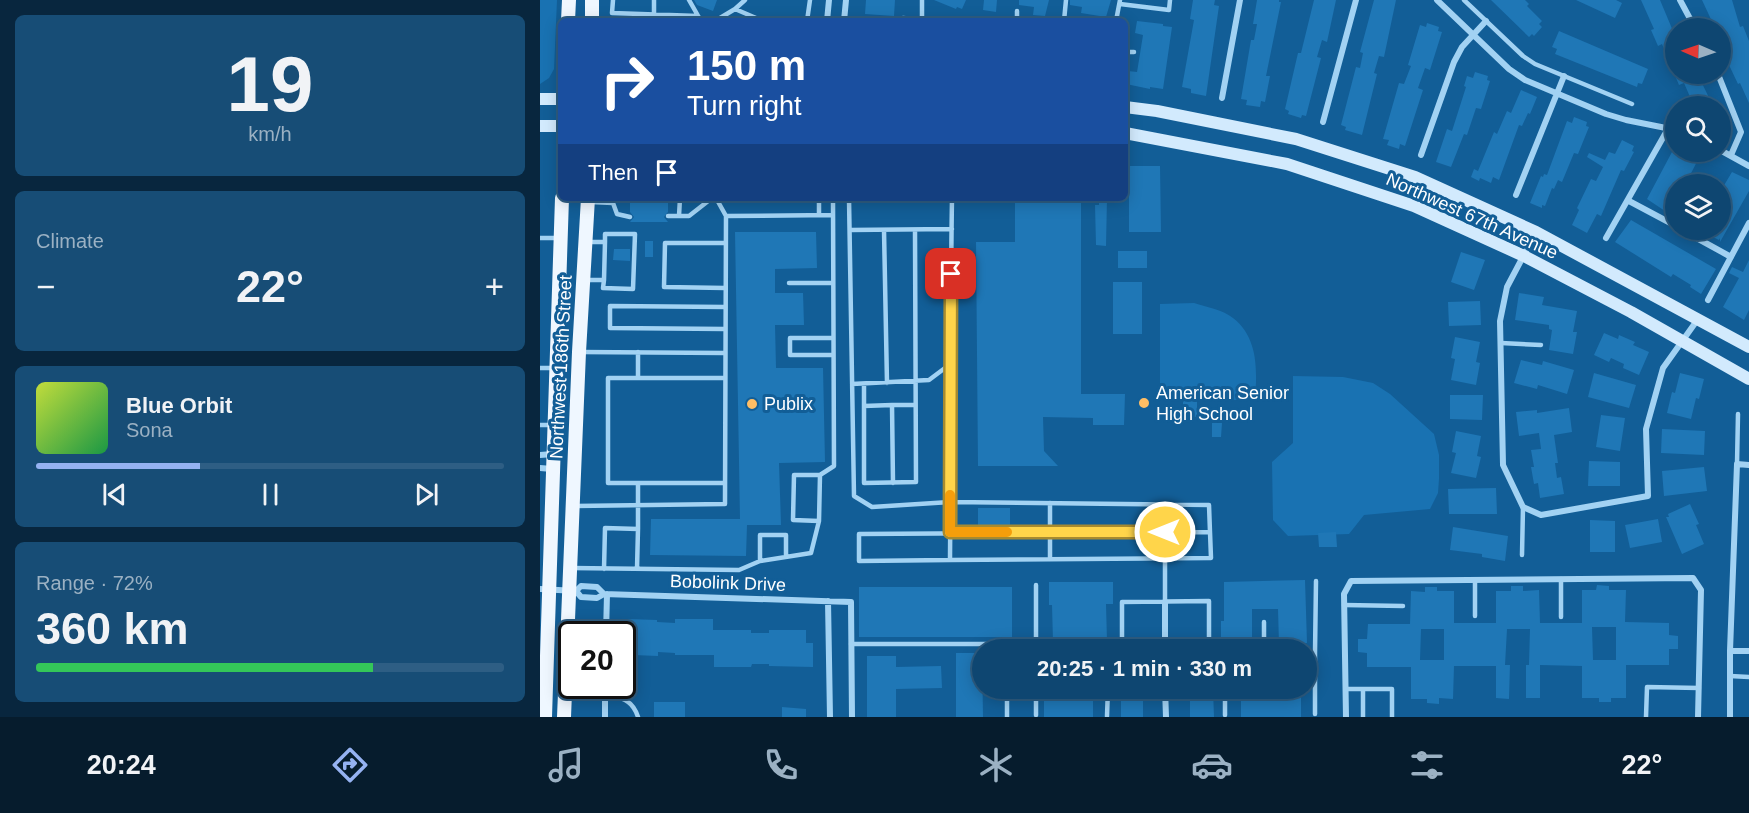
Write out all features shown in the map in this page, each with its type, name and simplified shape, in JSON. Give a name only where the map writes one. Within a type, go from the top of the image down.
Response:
[{"type":"main road","points":[[568,18],[569,0]]},
{"type":"main road","points":[[592,0],[592,18]]},
{"type":"main road","points":[[540,99],[558,99]]},
{"type":"main road","name":"Northwest 67th Avenue","points":[[1128,107],[1157,111],[1296,139],[1415,177],[1536,232],[1749,347]]},
{"type":"main road","points":[[540,126],[558,126]]},
{"type":"main road","name":"Northwest 67th Avenue","points":[[1128,134],[1287,164],[1414,206],[1524,256],[1631,312],[1749,379]]},
{"type":"main road","name":"Northwest 186th Street","points":[[545,717],[546,454],[555,425],[562,201]]},
{"type":"main road","name":"Northwest 186th Street","points":[[564,717],[573,591],[569,568],[587,201]]},
{"type":"main road","points":[[556,368],[579,352]]},
{"type":"street","points":[[827,18],[829,0]]},
{"type":"street","points":[[844,18],[846,0]]},
{"type":"street","points":[[1222,98],[1239,0]]},
{"type":"street","points":[[1323,122],[1356,0]]},
{"type":"street","points":[[1437,0],[1509,69],[1525,80],[1626,120],[1665,127]]},
{"type":"street","points":[[1680,0],[1690,18]]},
{"type":"street","points":[[1421,155],[1454,62],[1462,47],[1486,21]]},
{"type":"street","points":[[1516,195],[1564,76]]},
{"type":"street","points":[[1731,107],[1741,132],[1731,155],[1749,166]]},
{"type":"street","points":[[1606,238],[1665,140]]},
{"type":"street","points":[[1629,201],[1665,220]]},
{"type":"street","points":[[1708,300],[1749,223]]},
{"type":"street","points":[[1536,232],[1507,287],[1500,321],[1503,465],[1522,507],[1541,515],[1648,496],[1646,429],[1663,368],[1698,319]]},
{"type":"street","points":[[1700,240],[1731,257]]},
{"type":"street","points":[[1730,717],[1730,651],[1737,464],[1749,465]]},
{"type":"street","points":[[1346,717],[1344,594],[1351,581],[1693,578],[1701,590],[1698,717]]},
{"type":"street","name":"Bobolink Drive","points":[[573,591],[581,586],[597,587],[605,594]]},
{"type":"street","name":"Bobolink Drive","points":[[545,589],[573,591],[581,597],[597,598],[605,594],[851,602],[851,644]]},
{"type":"street","points":[[605,594],[606,621]]},
{"type":"street","points":[[828,601],[830,717]]},
{"type":"street","points":[[1165,602],[1165,639]]},
{"type":"street","points":[[851,644],[852,717]]},
{"type":"street","points":[[1730,651],[1749,651]]},
{"type":"street","points":[[604,717],[605,699]]},
{"type":"street","points":[[1166,699],[1166,717]]},
{"type":"lane","points":[[613,0],[612,13],[699,18]]},
{"type":"lane","points":[[654,0],[654,14]]},
{"type":"lane","points":[[689,0],[699,18]]},
{"type":"lane","points":[[720,18],[745,0]]},
{"type":"lane","points":[[807,18],[810,0]]},
{"type":"lane","points":[[922,0],[922,18]]},
{"type":"lane","points":[[1064,18],[1066,0]]},
{"type":"lane","points":[[1117,18],[1120,2],[1169,10],[1170,0]]},
{"type":"lane","points":[[1464,0],[1523,56],[1535,64],[1632,104]]},
{"type":"lane","points":[[735,9],[756,18]]},
{"type":"lane","points":[[1017,10],[1017,18]]},
{"type":"lane","points":[[1128,52],[1134,52]]},
{"type":"lane","points":[[613,201],[617,214],[630,217]]},
{"type":"lane","points":[[680,201],[680,216]]},
{"type":"lane","points":[[668,216],[688,216],[708,201]]},
{"type":"lane","points":[[573,506],[725,504],[726,216],[718,201]]},
{"type":"lane","points":[[819,201],[819,215]]},
{"type":"lane","points":[[819,521],[793,520],[795,475],[820,476],[834,466],[832,201]]},
{"type":"lane","points":[[849,201],[854,496],[872,507],[951,502],[1209,505],[1211,558],[859,561],[859,534],[1210,532]]},
{"type":"lane","points":[[950,560],[949,364],[952,201]]},
{"type":"lane","points":[[726,216],[833,215]]},
{"type":"lane","points":[[850,230],[952,230]]},
{"type":"lane","points":[[884,230],[887,382]]},
{"type":"lane","points":[[864,384],[864,483],[916,482],[915,230]]},
{"type":"lane","points":[[605,234],[634,234],[633,289],[603,288],[604,280],[605,234]]},
{"type":"lane","points":[[540,238],[560,238]]},
{"type":"lane","points":[[585,242],[605,242]]},
{"type":"lane","points":[[725,243],[664,243],[664,287],[725,288]]},
{"type":"lane","points":[[583,279],[604,280]]},
{"type":"lane","points":[[789,283],[833,283]]},
{"type":"lane","points":[[725,307],[610,306],[610,328],[725,329]]},
{"type":"lane","points":[[833,338],[790,338],[790,355],[833,355]]},
{"type":"lane","points":[[1501,343],[1541,345]]},
{"type":"lane","points":[[579,352],[725,353]]},
{"type":"lane","points":[[638,352],[638,378]]},
{"type":"lane","points":[[852,384],[935,378],[949,364]]},
{"type":"lane","points":[[540,368],[556,368]]},
{"type":"lane","points":[[725,378],[608,378],[608,483],[725,483]]},
{"type":"lane","points":[[892,405],[893,483]]},
{"type":"lane","points":[[864,406],[915,405]]},
{"type":"lane","points":[[1737,464],[1738,414]]},
{"type":"lane","points":[[540,425],[555,425]]},
{"type":"lane","points":[[569,568],[739,570],[760,561],[786,555],[811,553],[819,521],[820,476]]},
{"type":"lane","points":[[637,569],[638,483]]},
{"type":"lane","points":[[1050,503],[1050,559]]},
{"type":"lane","points":[[1165,504],[1165,602]]},
{"type":"lane","points":[[1521,555],[1522,507]]},
{"type":"lane","points":[[604,569],[605,528],[638,529]]},
{"type":"lane","points":[[760,561],[760,535],[786,536],[786,555]]},
{"type":"lane","points":[[1561,579],[1561,616]]},
{"type":"lane","points":[[1475,580],[1475,616]]},
{"type":"lane","points":[[1315,639],[1316,581]]},
{"type":"lane","points":[[1035,639],[1036,585]]},
{"type":"lane","points":[[1122,639],[1122,602],[1209,601],[1209,639]]},
{"type":"lane","points":[[1344,605],[1403,606]]},
{"type":"lane","points":[[1264,622],[1264,639]]},
{"type":"lane","points":[[851,644],[972,644]]},
{"type":"lane","points":[[1730,676],[1749,677]]},
{"type":"lane","points":[[1646,717],[1647,687],[1699,688]]},
{"type":"lane","points":[[1363,688],[1363,717]]},
{"type":"lane","points":[[1346,689],[1392,688],[1392,717]]},
{"type":"lane","points":[[623,699],[634,707],[638,717]]},
{"type":"lane","points":[[1007,699],[1007,717]]},
{"type":"lane","points":[[1036,699],[1036,716]]},
{"type":"lane","points":[[1107,716],[1108,699]]},
{"type":"lane","points":[[1225,699],[1225,715]]},
{"type":"lane","points":[[1315,699],[1315,714]]},
{"type":"shaded area","points":[[540,0],[557,0],[554,69],[549,78],[540,84]]},
{"type":"shaded area","points":[[1194,303],[1229,315],[1248,335],[1256,367],[1255,400],[1170,400],[1160,389],[1160,304]]},
{"type":"shaded area","points":[[1293,376],[1343,377],[1373,383],[1390,394],[1434,434],[1439,455],[1439,479],[1438,493],[1430,509],[1364,515],[1349,534],[1288,536],[1273,520],[1272,462],[1293,443]]},
{"type":"building","points":[[694,0],[717,0],[713,11],[697,5]]},
{"type":"building","points":[[866,0],[895,0],[894,16],[865,14]]},
{"type":"building","points":[[934,0],[966,0],[962,9],[957,7],[956,9]]},
{"type":"building","points":[[984,0],[997,0],[996,12],[983,10]]},
{"type":"building","points":[[1019,0],[1049,0],[1045,16],[1033,15],[1034,7],[1019,5]]},
{"type":"building","points":[[1070,0],[1111,0],[1106,17],[1081,13],[1082,7],[1070,5]]},
{"type":"building","points":[[1193,0],[1215,0],[1214,5],[1219,6],[1206,96],[1191,93],[1191,89],[1182,87],[1194,20],[1190,19]]},
{"type":"building","points":[[1257,0],[1279,0],[1281,2],[1266,76],[1270,76],[1265,102],[1261,101],[1260,107],[1246,105],[1247,100],[1241,99],[1251,40],[1254,40],[1257,24],[1253,24]]},
{"type":"building","points":[[1314,0],[1336,0],[1327,42],[1322,40],[1317,57],[1321,58],[1306,116],[1302,115],[1301,118],[1288,114],[1289,111],[1285,109],[1298,53],[1301,53]]},
{"type":"building","points":[[1374,0],[1396,0],[1384,57],[1379,56],[1374,73],[1377,74],[1362,135],[1345,130],[1346,127],[1341,125],[1356,67],[1360,68],[1363,53],[1360,52]]},
{"type":"building","points":[[1491,0],[1525,0],[1529,4],[1527,6],[1542,21],[1539,24],[1542,27],[1534,36],[1532,34],[1529,37]]},
{"type":"building","points":[[1576,0],[1616,0],[1622,3],[1615,18]]},
{"type":"building","points":[[1641,0],[1660,0],[1668,18],[1665,18],[1665,51],[1662,44],[1658,46],[1651,30],[1654,29]]},
{"type":"building","points":[[1702,0],[1732,0],[1740,27],[1743,26],[1749,41],[1749,103],[1731,69],[1731,18],[1710,18]]},
{"type":"building","points":[[1137,21],[1172,27],[1163,89],[1128,84],[1128,71],[1137,72],[1143,35],[1135,33]]},
{"type":"building","points":[[1427,23],[1439,27],[1438,31],[1442,32],[1430,70],[1425,68],[1418,88],[1423,90],[1405,146],[1400,144],[1399,149],[1387,145],[1389,140],[1383,139],[1399,83],[1404,84],[1411,66],[1408,65],[1420,25],[1426,27]]},
{"type":"building","points":[[1559,31],[1648,69],[1642,84],[1638,83],[1637,87],[1555,54],[1557,49],[1552,47]]},
{"type":"building","points":[[1475,72],[1488,76],[1487,80],[1490,81],[1481,109],[1476,108],[1467,135],[1464,134],[1451,167],[1436,162],[1447,129],[1452,131],[1466,87],[1464,86],[1467,76],[1473,78]]},
{"type":"building","points":[[1684,84],[1702,84],[1708,96],[1690,96]]},
{"type":"building","points":[[1521,90],[1537,97],[1530,114],[1528,113],[1522,126],[1519,125],[1499,180],[1493,177],[1491,183],[1471,177],[1474,169],[1478,171],[1494,132],[1497,134],[1507,111],[1511,113]]},
{"type":"building","points":[[1574,117],[1587,122],[1586,126],[1589,127],[1578,154],[1574,153],[1562,182],[1558,180],[1554,189],[1552,188],[1545,206],[1542,205],[1542,208],[1530,203],[1541,176],[1547,175],[1567,121],[1572,123]]},
{"type":"building","points":[[1622,140],[1634,146],[1632,151],[1634,152],[1624,171],[1621,170],[1601,216],[1597,214],[1587,233],[1572,225],[1579,210],[1577,208],[1591,179],[1596,181],[1603,167],[1587,157],[1589,153],[1605,160],[1609,152],[1615,154]]},
{"type":"building","points":[[1667,162],[1697,162],[1691,174],[1665,174],[1665,211],[1647,199]]},
{"type":"building","points":[[1129,166],[1160,166],[1161,232],[1129,232]]},
{"type":"building","points":[[1732,172],[1749,180],[1749,191],[1731,223],[1731,174]]},
{"type":"building","points":[[630,201],[668,201],[668,212],[664,217],[668,222],[630,222],[634,217],[630,212]]},
{"type":"building","points":[[1015,201],[1081,201],[1081,394],[1125,394],[1124,425],[1093,425],[1093,418],[1043,417],[1044,451],[1058,466],[978,466],[976,242],[1015,242]]},
{"type":"building","points":[[1099,201],[1107,201],[1106,246],[1096,245],[1095,205],[1099,205]]},
{"type":"building","points":[[1631,220],[1716,269],[1701,294],[1673,274],[1671,277],[1615,242]]},
{"type":"building","points":[[735,232],[816,232],[817,268],[775,269],[775,293],[803,293],[804,325],[775,325],[776,368],[823,368],[825,462],[779,463],[781,525],[747,525],[746,556],[650,555],[651,519],[740,519]]},
{"type":"building","points":[[645,241],[653,241],[653,257],[645,257]]},
{"type":"building","points":[[614,249],[630,249],[630,261],[613,260]]},
{"type":"building","points":[[1118,251],[1147,251],[1147,268],[1118,268]]},
{"type":"building","points":[[1461,252],[1485,260],[1474,290],[1451,282]]},
{"type":"building","points":[[1749,260],[1749,310],[1744,320],[1723,307],[1739,278],[1729,273],[1732,267],[1743,272]]},
{"type":"building","points":[[1113,282],[1142,282],[1142,334],[1113,334]]},
{"type":"building","points":[[1519,293],[1544,297],[1542,305],[1577,311],[1573,332],[1577,332],[1573,354],[1549,350],[1552,330],[1549,329],[1549,325],[1515,320]]},
{"type":"building","points":[[1480,301],[1481,325],[1449,326],[1448,302]]},
{"type":"building","points":[[1604,333],[1618,339],[1619,335],[1649,352],[1639,375],[1623,368],[1624,364],[1611,358],[1609,362],[1594,355]]},
{"type":"building","points":[[1455,337],[1480,342],[1476,362],[1480,363],[1476,385],[1451,380],[1455,359],[1451,358]]},
{"type":"building","points":[[1521,360],[1542,365],[1543,361],[1574,370],[1567,394],[1538,385],[1537,389],[1514,383]]},
{"type":"building","points":[[1594,373],[1636,385],[1629,408],[1588,397]]},
{"type":"building","points":[[1680,373],[1704,379],[1691,419],[1667,413]]},
{"type":"building","points":[[1450,395],[1483,395],[1482,420],[1450,419]]},
{"type":"building","points":[[1183,399],[1197,399],[1197,417],[1183,416]]},
{"type":"building","points":[[1569,408],[1572,432],[1554,435],[1558,463],[1555,463],[1557,478],[1561,477],[1564,494],[1540,498],[1538,483],[1534,484],[1531,467],[1534,467],[1531,450],[1541,449],[1539,433],[1519,436],[1516,412],[1537,410],[1537,413]]},
{"type":"building","points":[[1601,415],[1625,418],[1620,451],[1596,447]]},
{"type":"building","points":[[1212,423],[1222,423],[1221,437],[1212,437]]},
{"type":"building","points":[[1662,429],[1705,431],[1704,455],[1661,453]]},
{"type":"building","points":[[1456,431],[1481,436],[1477,456],[1481,457],[1476,478],[1451,473],[1456,453],[1452,452]]},
{"type":"building","points":[[1589,461],[1620,462],[1620,486],[1588,486]]},
{"type":"building","points":[[1704,467],[1707,491],[1664,496],[1662,471]]},
{"type":"building","points":[[1496,488],[1497,514],[1449,514],[1448,489]]},
{"type":"building","points":[[1690,504],[1699,524],[1696,525],[1704,544],[1682,554],[1666,517]]},
{"type":"building","points":[[978,508],[1010,508],[1010,528],[978,528]]},
{"type":"building","points":[[1658,519],[1662,542],[1630,548],[1625,525]]},
{"type":"building","points":[[1590,520],[1615,521],[1615,552],[1590,552]]},
{"type":"building","points":[[1453,527],[1508,536],[1505,561],[1482,557],[1482,554],[1450,550]]},
{"type":"building","points":[[1336,532],[1337,547],[1319,547],[1318,533]]},
{"type":"building","points":[[1305,580],[1307,639],[1279,639],[1278,609],[1252,609],[1252,639],[1221,639],[1221,621],[1224,621],[1224,582]]},
{"type":"building","points":[[1049,582],[1113,582],[1113,604],[1106,604],[1107,639],[1053,639],[1052,605],[1049,605]]},
{"type":"building","points":[[1597,585],[1609,586],[1609,590],[1626,590],[1625,622],[1669,623],[1669,635],[1678,636],[1678,649],[1669,649],[1669,665],[1626,665],[1626,698],[1611,698],[1611,702],[1599,702],[1599,698],[1582,698],[1582,666],[1540,665],[1540,698],[1526,698],[1526,665],[1529,665],[1530,629],[1507,629],[1505,665],[1510,665],[1509,699],[1496,698],[1496,666],[1454,666],[1453,699],[1439,698],[1439,704],[1427,703],[1427,699],[1411,699],[1411,667],[1367,667],[1367,653],[1358,652],[1358,639],[1367,639],[1368,624],[1410,624],[1411,591],[1425,592],[1425,587],[1437,587],[1437,591],[1454,591],[1454,623],[1496,623],[1496,591],[1511,591],[1511,586],[1523,586],[1523,591],[1539,590],[1540,623],[1582,623],[1582,590],[1596,590]],"holes":[[[1592,627],[1616,627],[1616,660],[1593,660]],[[1421,629],[1444,629],[1444,660],[1420,660]]]},
{"type":"building","points":[[859,587],[1012,587],[1012,637],[859,637]]},
{"type":"building","points":[[627,619],[657,620],[657,622],[675,623],[675,619],[713,619],[713,630],[751,630],[751,633],[769,633],[769,630],[806,630],[806,643],[813,643],[813,667],[752,664],[751,667],[714,667],[714,655],[675,655],[675,653],[658,652],[658,656],[636,655],[636,621],[627,621]]},
{"type":"building","points":[[956,653],[972,653],[972,699],[983,699],[983,717],[956,717]]},
{"type":"building","points":[[867,656],[896,656],[896,667],[941,666],[942,688],[896,689],[896,717],[867,717]]},
{"type":"building","points":[[1044,699],[1093,699],[1093,717],[1044,717]]},
{"type":"building","points":[[1121,699],[1143,699],[1143,717],[1121,717]]},
{"type":"building","points":[[1190,699],[1213,699],[1214,717],[1190,717]]},
{"type":"building","points":[[1241,699],[1301,699],[1301,717],[1241,717]]},
{"type":"building","points":[[654,702],[685,702],[685,717],[654,717]]},
{"type":"building","points":[[782,707],[806,709],[806,717],[782,717]]},
{"type":"slow traffic","points":[[950,495],[950,532],[1007,532]]},
{"type":"place","name":"American Senior High School","points":[[1144,403]]},
{"type":"place","name":"Publix","points":[[752,404]]},
{"type":"route","points":[[951,274],[950,532],[1165,532]]}]
